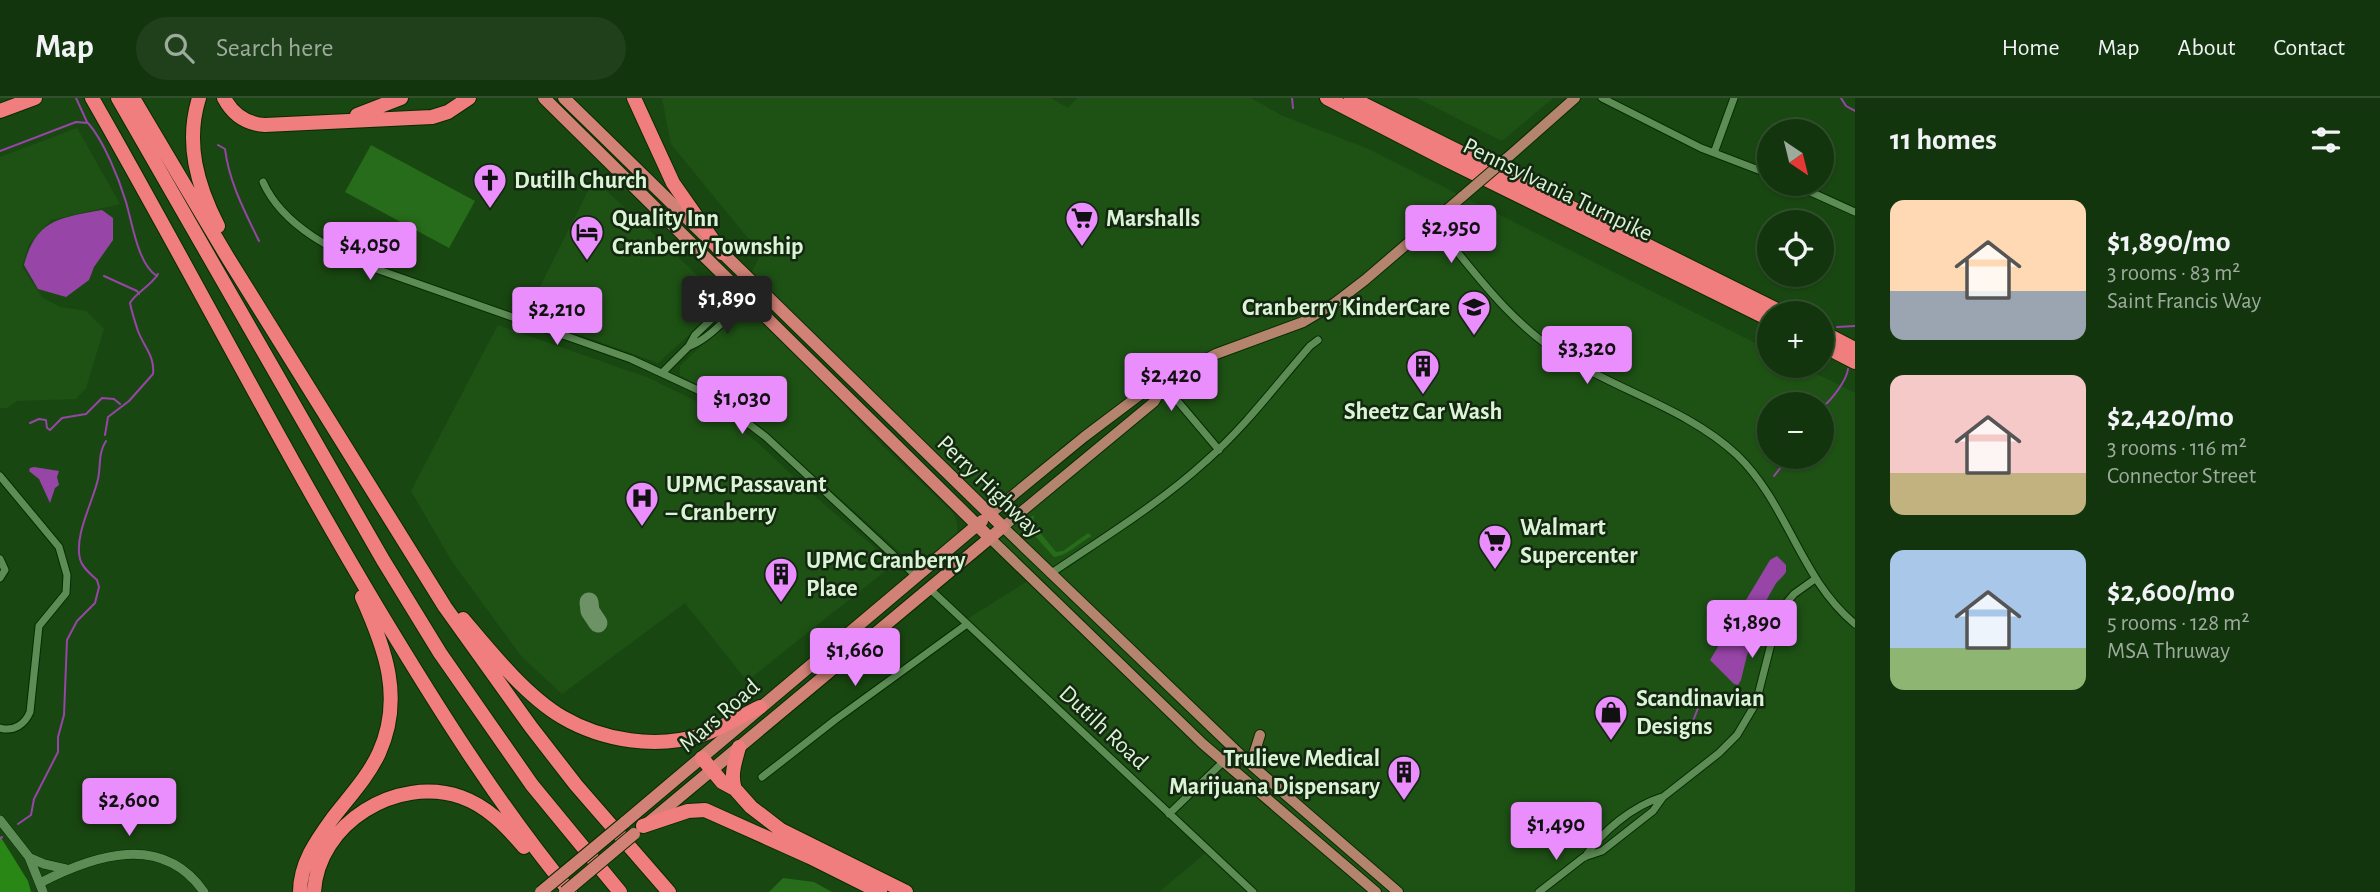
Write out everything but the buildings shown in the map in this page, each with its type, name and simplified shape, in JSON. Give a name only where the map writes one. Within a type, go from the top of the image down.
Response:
[{"type":"highway","points":[[0,102],[12,98]]},
{"type":"highway","points":[[0,111],[35,98]]},
{"type":"highway","points":[[92,98],[341,548],[481,772],[566,892]]},
{"type":"highway","points":[[118,98],[383,560],[440,653],[532,785],[620,892]]},
{"type":"highway","points":[[133,98],[345,450],[445,607],[531,727],[598,812],[669,892]]},
{"type":"highway","points":[[199,98],[192,134],[197,173],[215,220],[262,311]]},
{"type":"highway","points":[[224,98],[236,114],[253,123],[265,125],[432,117],[453,110],[469,98]]},
{"type":"highway","points":[[314,123],[368,112],[401,98]]},
{"type":"highway","name":"Perry Highway","points":[[544,98],[990,538]]},
{"type":"highway","name":"Perry Highway","points":[[564,98],[1003,527]]},
{"type":"highway","points":[[634,98],[673,183],[722,253]]},
{"type":"highway","name":"Pennsylvania Turnpike","points":[[1327,98],[1757,313]]},
{"type":"highway","name":"Pennsylvania Turnpike","points":[[1351,98],[1759,301]]},
{"type":"highway","points":[[1834,338],[1855,349]]},
{"type":"highway","points":[[1834,351],[1855,362]]},
{"type":"highway","name":"Mars Road","points":[[541,892],[989,515]]},
{"type":"highway","name":"Mars Road","points":[[566,892],[1003,527]]},
{"type":"highway","points":[[300,892],[302,874],[314,846],[369,770],[386,735],[390,716],[392,694],[385,653],[341,548]]},
{"type":"highway","points":[[420,566],[470,628],[521,683],[561,717],[597,733],[632,741],[678,740],[704,734],[760,707]]},
{"type":"highway","points":[[739,747],[732,782],[751,807],[781,830],[905,892]]},
{"type":"highway","points":[[702,758],[722,782],[735,789]]},
{"type":"highway","points":[[314,892],[320,862],[329,845],[344,827],[378,803],[400,794],[422,791],[451,794],[486,810],[506,827],[566,892]]},
{"type":"highway","points":[[639,830],[688,811],[705,810],[880,892]]},
{"type":"main road","points":[[989,515],[1145,391],[1164,385],[1206,359],[1293,326],[1324,310],[1356,287],[1433,222],[1575,98]]},
{"type":"main road","points":[[1003,527],[1154,402],[1164,385]]},
{"type":"main road","name":"Perry Highway","points":[[1003,527],[1235,750],[1398,892]]},
{"type":"main road","name":"Perry Highway","points":[[990,538],[1223,762],[1376,892]]},
{"type":"main road","points":[[1259,772],[1254,754],[1261,735]]},
{"type":"street","points":[[1602,98],[1714,153],[1757,169]]},
{"type":"street","points":[[1714,153],[1734,98]]},
{"type":"street","points":[[263,182],[272,200],[290,218],[351,258],[663,372],[716,401],[749,424],[916,576]]},
{"type":"street","points":[[1820,196],[1855,212]]},
{"type":"street","points":[[1433,222],[1507,310],[1551,349],[1704,430],[1739,457],[1769,494],[1815,579],[1833,603],[1855,624]]},
{"type":"street","points":[[663,372],[689,346],[701,342],[751,282]]},
{"type":"street","points":[[1051,574],[1163,497],[1219,450],[1318,340]]},
{"type":"street","points":[[1164,385],[1219,450]]},
{"type":"street","points":[[0,476],[59,547],[66,575],[66,593],[40,626],[27,720],[17,727],[5,730],[0,728]]},
{"type":"street","points":[[0,559],[5,570],[0,578]]},
{"type":"street","points":[[1539,892],[1584,857],[1595,842],[1621,821],[1646,802],[1663,797],[1719,753],[1743,728],[1759,693],[1780,613],[1789,598],[1815,579]]},
{"type":"street","name":"Dutilh Road","points":[[930,589],[1253,892]]},
{"type":"street","points":[[762,777],[967,624]]},
{"type":"street","points":[[1169,814],[1235,750]]},
{"type":"street","points":[[0,820],[29,857],[41,887],[68,870],[108,856],[135,853],[157,858],[183,870],[204,892]]},
{"type":"street","points":[[29,857],[68,870]]},
{"type":"shaded area","points":[[662,98],[1051,98],[1068,108],[1077,98],[1251,98],[1283,116],[1366,148],[1757,344],[1757,378],[1825,378],[1855,393],[1855,892],[1159,892],[1208,851],[964,621],[1031,579],[990,538],[1154,402],[1163,386],[1145,391],[989,515],[748,279],[761,254],[671,144]]},
{"type":"shaded area","points":[[1417,98],[1553,98],[1502,141]]},
{"type":"shaded area","points":[[77,128],[120,204],[51,220],[29,244],[22,267],[42,297],[60,307],[86,311],[104,329],[86,388],[76,399],[17,401],[7,408],[0,408],[0,157]]},
{"type":"shaded area","points":[[371,145],[475,201],[449,248],[345,192]]},
{"type":"shaded area","points":[[594,179],[724,300],[719,308],[658,363],[526,315]]},
{"type":"shaded area","points":[[102,210],[113,218],[113,240],[94,267],[89,280],[66,297],[38,289],[24,265],[35,238],[52,223]]},
{"type":"shaded area","points":[[744,305],[753,309],[883,446],[953,513],[957,534],[922,564],[911,562],[748,416],[680,375],[680,366]]},
{"type":"shaded area","name":"UPMC Passavant – Cranberry","points":[[498,325],[649,378],[722,414],[894,564],[747,681],[685,603],[562,694],[522,657],[453,563],[411,491]]},
{"type":"shaded area","points":[[34,467],[59,471],[59,485],[55,488],[50,503],[39,479],[29,471]]},
{"type":"shaded area","points":[[1034,515],[1033,524],[1056,552],[1063,551],[1088,533],[1092,536],[1054,557],[1026,526],[1029,518]]},
{"type":"shaded area","points":[[1777,556],[1786,565],[1786,572],[1763,607],[1741,680],[1738,685],[1734,684],[1710,660],[1770,560]]},
{"type":"shaded area","points":[[0,836],[28,881],[31,892],[0,892]]},
{"type":"shaded area","points":[[783,878],[814,882],[832,892],[769,892]]},
{"type":"waterway","points":[[76,98],[87,122]]},
{"type":"waterway","points":[[1292,98],[1293,108]]},
{"type":"waterway","points":[[1841,98],[1846,106],[1855,111]]},
{"type":"waterway","points":[[0,151],[76,122],[88,123],[100,140],[115,172],[140,253],[157,276]]},
{"type":"waterway","points":[[218,145],[225,149],[234,185],[259,241]]},
{"type":"waterway","points":[[105,435],[108,417],[129,401],[153,374],[151,357],[138,331],[130,303],[158,274]]},
{"type":"waterway","points":[[104,276],[139,294]]},
{"type":"waterway","points":[[1837,327],[1855,326]]},
{"type":"waterway","points":[[1834,395],[1848,369]]},
{"type":"waterway","points":[[30,423],[39,419],[46,420],[50,430],[62,418],[86,414],[102,398],[114,399],[120,404]]},
{"type":"waterway","points":[[18,824],[31,815],[34,799],[58,752],[58,737],[64,715],[67,640],[77,621],[95,603],[99,587],[97,580],[83,565],[79,550],[82,529],[96,488],[106,441]]},
{"type":"waterway","points":[[1774,476],[1779,469]]},
{"type":"waterway","points":[[1671,692],[1680,701],[1687,700],[1697,704],[1690,729]]},
{"type":"taxiway","points":[[589,602],[590,611],[598,623]]},
{"type":"place","name":"Dutilh Church","points":[[490,210]]},
{"type":"place","name":"Marshalls","points":[[1082,248]]},
{"type":"place","name":"Quality Inn Cranberry Township","points":[[587,262]]},
{"type":"place","name":"Cranberry KinderCare","points":[[1474,337]]},
{"type":"place","name":"Sheetz Car Wash","points":[[1423,396]]},
{"type":"place","name":"UPMC Passavant – Cranberry","points":[[642,528]]},
{"type":"place","name":"Walmart Supercenter","points":[[1495,571]]},
{"type":"place","name":"UPMC Cranberry Place","points":[[781,604]]},
{"type":"place","name":"Scandinavian Designs","points":[[1611,742]]},
{"type":"place","name":"Trulieve Medical Marijuana Dispensary","points":[[1404,802]]}]
